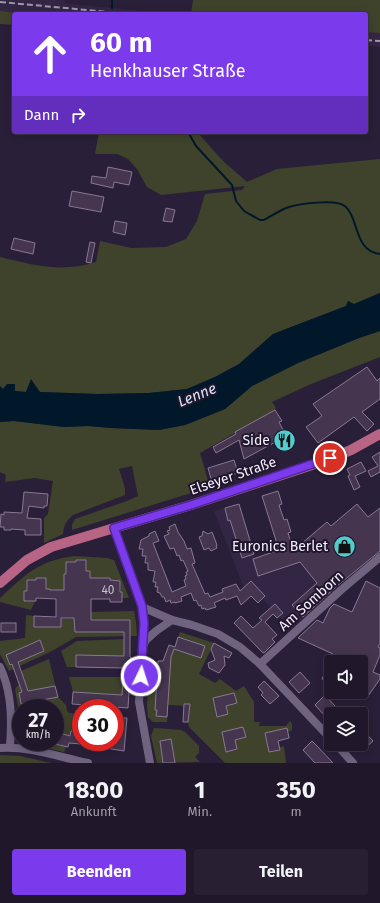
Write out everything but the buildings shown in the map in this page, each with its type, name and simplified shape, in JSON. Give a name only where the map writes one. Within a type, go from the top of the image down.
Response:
[{"type":"main road","name":"Elseyer Straße","points":[[0,583],[27,560],[51,547],[191,505],[321,462],[351,450],[380,434]]},
{"type":"street","points":[[114,528],[142,606],[144,623],[139,702],[150,763]]},
{"type":"street","name":"Am Somborn","points":[[260,664],[341,590],[380,557]]},
{"type":"street","points":[[142,606],[172,620],[192,624],[230,640],[260,664],[324,731]]},
{"type":"street","points":[[142,649],[146,640],[172,620]]},
{"type":"street","points":[[0,667],[5,679],[10,701],[12,722],[10,747]]},
{"type":"street","points":[[0,748],[10,747],[40,752],[88,763]]},
{"type":"street","points":[[342,751],[353,763]]},
{"type":"shaded area","points":[[0,0],[65,0],[65,3],[60,3],[154,12],[12,12],[0,11]]},
{"type":"shaded area","points":[[368,31],[380,33],[380,47],[368,45]]},
{"type":"shaded area","points":[[239,504],[255,558],[300,544],[337,588],[291,629],[256,592],[248,599],[214,511]]},
{"type":"green space","points":[[193,0],[380,0],[380,33],[368,32],[368,12],[191,12]]},
{"type":"green space","points":[[0,11],[12,12],[12,25],[0,24]]},
{"type":"green space","points":[[99,134],[199,134],[223,161],[247,182],[277,169],[380,159],[380,293],[354,304],[348,301],[346,306],[273,334],[239,364],[215,377],[187,389],[149,393],[98,394],[40,392],[31,380],[26,392],[15,391],[15,384],[3,389],[0,386],[0,257],[48,267],[71,267],[96,262],[100,241],[131,248],[166,247],[186,239],[197,221],[205,194],[242,190],[245,186],[161,195],[147,187],[137,169],[128,159],[117,154],[95,154]]},
{"type":"green space","points":[[380,331],[380,357],[311,384],[272,402],[276,408],[275,410],[200,453],[208,481],[204,489],[72,530],[72,525],[75,519],[138,496],[132,466],[119,469],[125,488],[125,495],[73,515],[66,523],[63,534],[44,543],[44,518],[48,514],[53,481],[35,478],[5,482],[6,475],[0,472],[0,422],[14,421],[64,427],[88,426],[159,430],[185,425],[225,409],[252,386],[298,363]]},
{"type":"green space","points":[[74,556],[107,558],[114,560],[129,598],[122,598],[120,581],[110,579],[50,597],[50,589],[46,589],[46,578],[37,578],[36,580],[27,580],[27,591],[24,601],[35,601],[31,610],[0,602],[0,598],[25,575],[33,570],[51,561]]},
{"type":"green space","points":[[72,610],[91,612],[134,611],[137,636],[76,637],[50,652],[9,671],[0,654],[0,641],[25,638],[26,615],[34,616],[34,627],[61,627],[61,619],[72,619]]},
{"type":"green space","points":[[180,632],[214,643],[199,674],[215,683],[220,679],[236,691],[244,686],[254,702],[254,722],[260,722],[259,726],[286,726],[290,721],[292,724],[292,730],[288,732],[290,738],[278,741],[280,747],[284,746],[286,763],[225,763],[189,727],[188,722],[190,706],[168,705],[167,722],[153,722],[148,717],[149,661],[163,661],[169,645],[175,647]]},
{"type":"green space","points":[[124,639],[124,651],[127,652],[127,657],[76,655],[76,667],[67,667],[61,651],[77,641]]},
{"type":"green space","points":[[49,659],[58,697],[60,699],[17,699],[15,689],[19,684],[25,682],[21,671]]},
{"type":"green space","points":[[69,677],[124,677],[129,690],[129,695],[73,692]]},
{"type":"green space","points":[[64,703],[67,711],[72,713],[72,731],[70,736],[64,734]]},
{"type":"green space","points":[[154,728],[181,730],[185,732],[199,746],[199,753],[195,757],[200,762],[157,763],[151,736]]},
{"type":"green space","points":[[0,755],[20,756],[51,763],[0,763]]},
{"type":"water","name":"Lenne","points":[[380,293],[380,331],[298,363],[252,386],[225,409],[185,425],[159,430],[88,426],[64,427],[14,421],[0,422],[0,386],[3,389],[7,384],[15,384],[15,391],[26,392],[31,379],[40,392],[98,394],[149,393],[187,389],[215,377],[239,364],[273,334],[346,306],[348,301],[354,304]]},
{"type":"waterway","points":[[112,0],[112,8]]},
{"type":"waterway","points":[[189,134],[196,146],[232,185],[236,201],[244,211],[260,220],[264,220],[286,208],[299,205],[326,202],[341,204],[350,212],[361,241],[372,252],[380,254]]},
{"type":"railway","points":[[0,2],[108,12]]},
{"type":"railway","points":[[368,40],[380,41]]},
{"type":"place","name":"Side","points":[[285,440]]},
{"type":"place","name":"Euronics Berlet","points":[[344,546]]},
{"type":"route","points":[[141,676],[144,623],[142,606],[114,528],[191,505],[330,458]]}]
